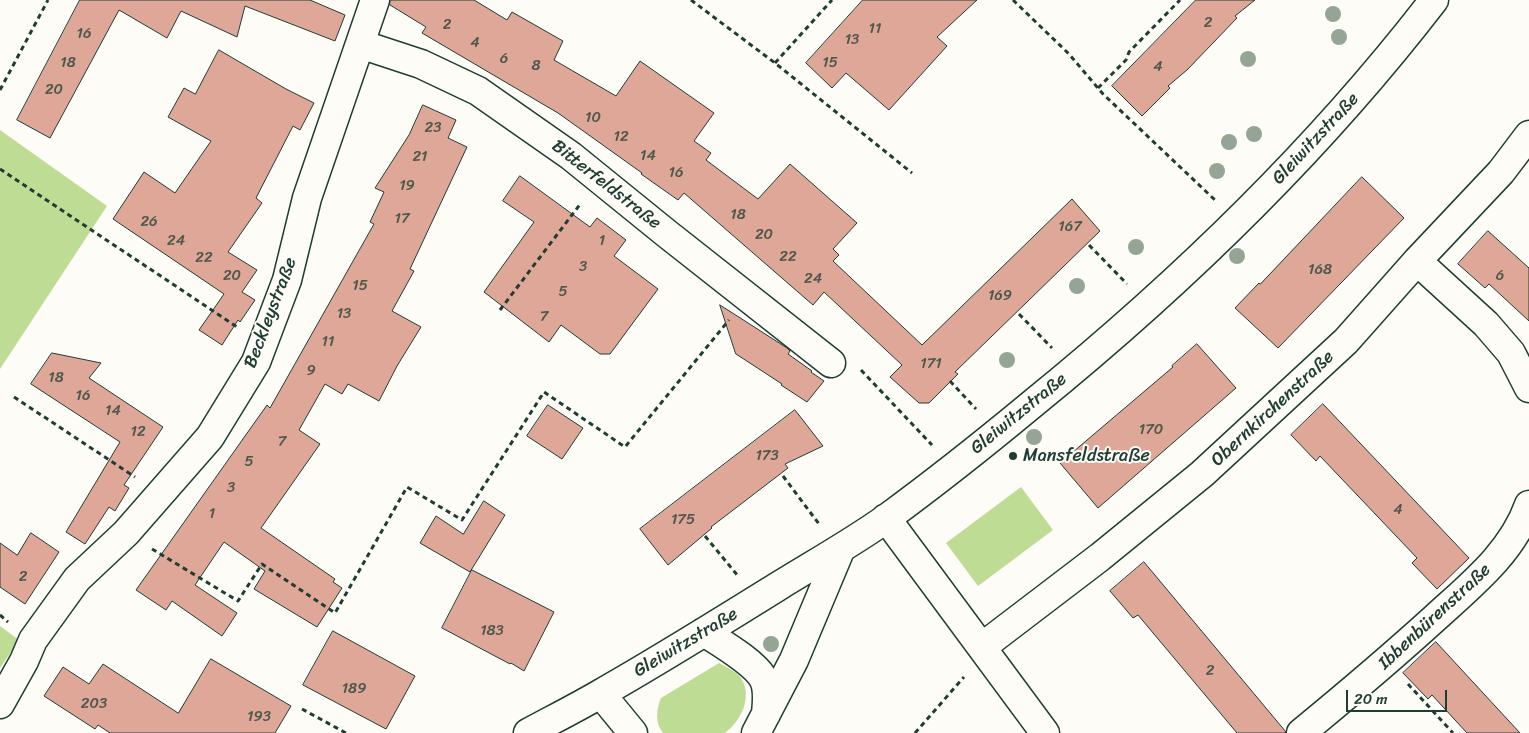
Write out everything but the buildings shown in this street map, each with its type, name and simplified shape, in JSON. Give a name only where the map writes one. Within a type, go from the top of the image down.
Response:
[{"type":"street","name":"Beckleystraße","points":[[0,704],[24,661],[33,640],[77,579],[126,534],[210,437],[256,362],[287,280],[307,198],[375,0]]},
{"type":"street","name":"Gleiwitzstraße","points":[[528,733],[601,694],[841,548],[886,518],[991,438],[1081,365],[1169,287],[1297,161],[1355,97],[1421,4]]},
{"type":"street","name":"Bitterfeldstraße","points":[[360,44],[421,64],[478,90],[571,156],[831,363]]},
{"type":"street","name":"Obernkirchenstraße","points":[[982,647],[1100,557],[1202,474],[1346,341],[1417,261],[1501,172],[1529,135]]},
{"type":"street","points":[[1417,261],[1486,324],[1511,354],[1529,388]]},
{"type":"street","name":"Ibbenbürenstraße","points":[[1300,733],[1387,662],[1488,570],[1513,537],[1529,505]]},
{"type":"street","points":[[886,518],[1045,733]]},
{"type":"street","points":[[761,723],[794,660],[841,548]]},
{"type":"street","points":[[704,632],[752,666],[764,679],[767,695],[761,723]]},
{"type":"street","points":[[601,694],[633,733]]},
{"type":"path","points":[[0,90],[48,0]]},
{"type":"path","points":[[691,0],[775,63],[912,173]]},
{"type":"path","points":[[775,63],[832,0]]},
{"type":"path","points":[[1013,0],[1069,54],[1098,88],[1219,205]]},
{"type":"path","points":[[1098,88],[1126,60],[1129,52],[1180,0]]},
{"type":"path","points":[[0,169],[263,344]]},
{"type":"path","points":[[500,310],[599,179]]},
{"type":"path","points":[[1090,245],[1127,285]]},
{"type":"path","points":[[126,534],[238,601],[262,564],[335,613],[407,487],[462,520],[544,392],[625,448],[748,296]]},
{"type":"path","points":[[1020,314],[1054,350]]},
{"type":"path","points":[[831,363],[851,359],[933,445]]},
{"type":"path","points":[[950,381],[978,412]]},
{"type":"path","points":[[14,397],[160,494]]},
{"type":"path","points":[[783,476],[820,525]]},
{"type":"path","points":[[705,536],[740,578]]},
{"type":"path","points":[[915,733],[976,663],[982,647]]},
{"type":"path","points":[[1387,662],[1453,733]]},
{"type":"path","points":[[302,710],[346,733]]},
{"type":"green space","points":[[0,130],[107,206],[0,369]]},
{"type":"green space","points":[[1021,487],[1053,530],[978,586],[946,543]]},
{"type":"green space","points":[[0,626],[19,640],[0,668]]},
{"type":"green space","points":[[719,663],[736,673],[744,685],[746,693],[744,708],[736,722],[725,733],[663,733],[657,716],[661,698]]},
{"type":"place","name":"Mansfeldstraße","points":[[1013,456]]}]
